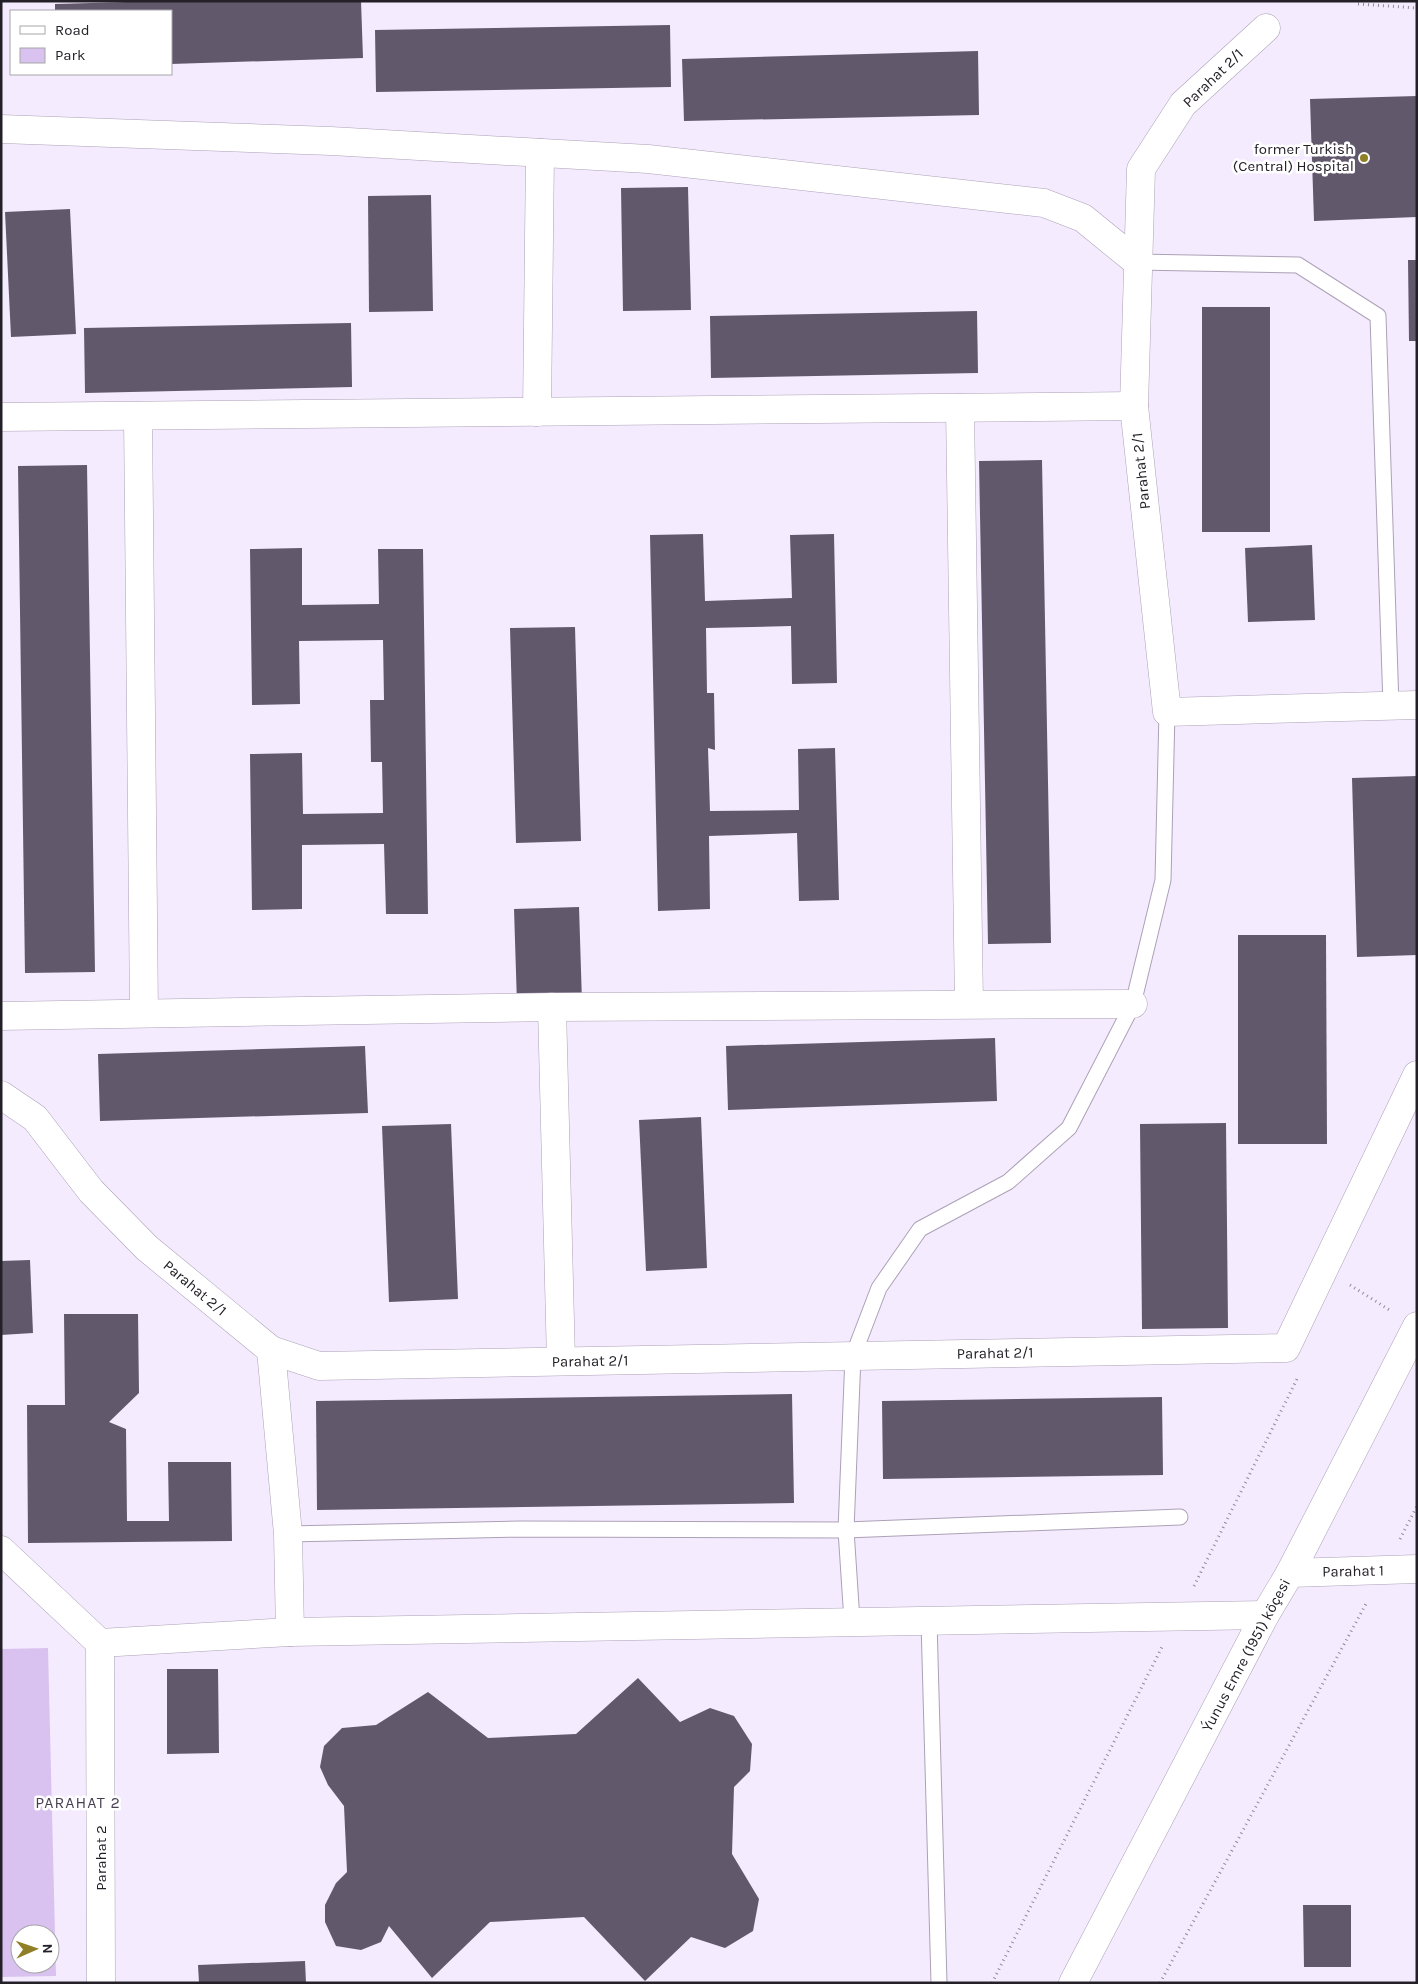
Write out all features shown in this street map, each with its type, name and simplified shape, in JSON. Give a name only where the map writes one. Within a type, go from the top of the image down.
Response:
[{"type":"street","name":"Parahat 2/1","points":[[1167,712],[1134,406],[1140,169],[1183,104],[1266,28]]},
{"type":"street","points":[[1,129],[332,141],[648,159],[1044,203],[1083,218],[1137,262]]},
{"type":"street","points":[[537,412],[540,153]]},
{"type":"street","points":[[1,417],[1134,406]]},
{"type":"street","points":[[960,408],[968,1004]]},
{"type":"street","points":[[138,416],[144,1014]]},
{"type":"street","points":[[1167,712],[1404,706]]},
{"type":"street","points":[[1,1016],[552,1007],[1133,1004]]},
{"type":"street","points":[[552,1007],[561,1361]]},
{"type":"street","name":"Parahat 2/1","points":[[1,1095],[34,1118],[91,1191],[147,1248],[271,1350],[319,1366],[1286,1348],[1417,1075]]},
{"type":"street","name":"Ýunus Emre (1951) köçesi","points":[[1073,1983],[1265,1616],[1290,1573],[1417,1327]]},
{"type":"street","points":[[271,1350],[288,1534],[290,1632]]},
{"type":"street","points":[[1,1550],[100,1643],[290,1632],[852,1621],[1265,1616]]},
{"type":"street","name":"Parahat 1","points":[[1290,1573],[1417,1569]]},
{"type":"street","name":"Parahat 2","points":[[100,1643],[101,1983]]},
{"type":"lane","points":[[1137,262],[1298,265],[1378,316],[1404,706]]},
{"type":"lane","points":[[852,1621],[846,1530],[852,1356],[879,1288],[920,1229],[1008,1182],[1069,1128],[1133,1004],[1163,880],[1167,712]]},
{"type":"lane","points":[[288,1534],[519,1528],[846,1530],[1180,1517]]},
{"type":"lane","points":[[929,1621],[939,1983]]},
{"type":"path","points":[[1358,4],[1417,8]]},
{"type":"path","points":[[1345,1282],[1417,1327]]},
{"type":"path","points":[[992,1983],[1301,1370]]},
{"type":"path","points":[[1160,1983],[1385,1570],[1417,1506]]},
{"type":"green space","points":[[48,1648],[55,1924],[10,1924],[10,1974],[56,1974],[56,1976],[1,1977],[1,1649]]},
{"type":"building","points":[[163,1],[361,1],[363,58],[172,64],[172,10],[55,10],[55,4]]},
{"type":"building","points":[[670,25],[671,87],[376,92],[375,30]]},
{"type":"building","points":[[978,51],[979,115],[684,121],[682,59]]},
{"type":"building","name":"former Turkish (Central) Hospital","points":[[1417,96],[1417,217],[1314,221],[1310,99]]},
{"type":"building","points":[[688,187],[691,310],[623,311],[621,188]]},
{"type":"building","points":[[431,195],[433,311],[369,312],[368,196]]},
{"type":"building","points":[[70,209],[76,334],[11,337],[5,212]]},
{"type":"building","points":[[1408,260],[1417,260],[1417,341],[1409,341]]},
{"type":"building","points":[[1202,307],[1270,307],[1270,532],[1202,532]]},
{"type":"building","points":[[977,311],[978,373],[711,378],[710,316]]},
{"type":"building","points":[[351,323],[352,387],[85,393],[84,328]]},
{"type":"building","points":[[1042,460],[1051,943],[988,944],[979,461]]},
{"type":"building","points":[[87,465],[95,972],[25,973],[18,466]]},
{"type":"building","points":[[703,534],[705,601],[792,598],[790,535],[834,534],[837,683],[792,684],[791,626],[706,628],[707,693],[714,693],[715,750],[708,748],[710,811],[799,810],[798,749],[835,748],[839,900],[799,901],[797,833],[709,836],[710,909],[658,911],[650,535]]},
{"type":"building","points":[[1312,545],[1315,620],[1248,622],[1245,548]]},
{"type":"building","points":[[302,548],[302,605],[379,604],[378,549],[423,549],[428,914],[386,914],[384,844],[302,845],[302,909],[252,910],[250,754],[302,753],[303,814],[383,813],[382,762],[371,762],[370,700],[384,700],[383,640],[299,641],[300,704],[252,705],[250,549]]},
{"type":"building","points":[[575,627],[581,841],[516,843],[510,628]]},
{"type":"building","points":[[1417,776],[1417,955],[1357,957],[1352,778]]},
{"type":"building","points":[[579,907],[582,1002],[517,1004],[514,909]]},
{"type":"building","points":[[1238,935],[1326,935],[1327,1144],[1238,1144]]},
{"type":"building","points":[[995,1038],[997,1101],[728,1110],[726,1046]]},
{"type":"building","points":[[365,1046],[368,1113],[100,1121],[98,1054]]},
{"type":"building","points":[[701,1117],[707,1268],[646,1271],[639,1120]]},
{"type":"building","points":[[1226,1123],[1228,1328],[1142,1329],[1140,1124]]},
{"type":"building","points":[[451,1124],[458,1299],[389,1302],[382,1126]]},
{"type":"building","points":[[30,1260],[33,1333],[1,1335],[1,1261]]},
{"type":"building","points":[[64,1314],[138,1314],[139,1393],[109,1422],[126,1429],[127,1521],[169,1521],[168,1462],[231,1462],[232,1541],[28,1543],[27,1405],[65,1405]]},
{"type":"building","points":[[792,1394],[794,1503],[317,1510],[316,1401]]},
{"type":"building","points":[[1162,1397],[1163,1475],[883,1479],[882,1401]]},
{"type":"building","points":[[167,1669],[218,1669],[219,1753],[167,1754]]},
{"type":"building","points":[[638,1678],[680,1722],[710,1708],[734,1716],[752,1744],[750,1771],[734,1787],[732,1854],[759,1899],[753,1931],[725,1948],[691,1937],[645,1981],[584,1917],[490,1922],[432,1978],[389,1926],[381,1942],[361,1950],[336,1946],[325,1922],[325,1905],[336,1883],[347,1872],[344,1806],[328,1785],[320,1767],[324,1746],[342,1728],[376,1725],[428,1692],[488,1738],[576,1734]]},
{"type":"building","points":[[1303,1905],[1351,1905],[1351,1967],[1304,1967]]},
{"type":"building","points":[[305,1961],[306,1983],[199,1983],[198,1965]]},
{"type":"place","name":"former Turkish (Central) Hospital","points":[[1364,158]]},
{"type":"district","name":"PARAHAT 2","points":[[78,1802]]}]
